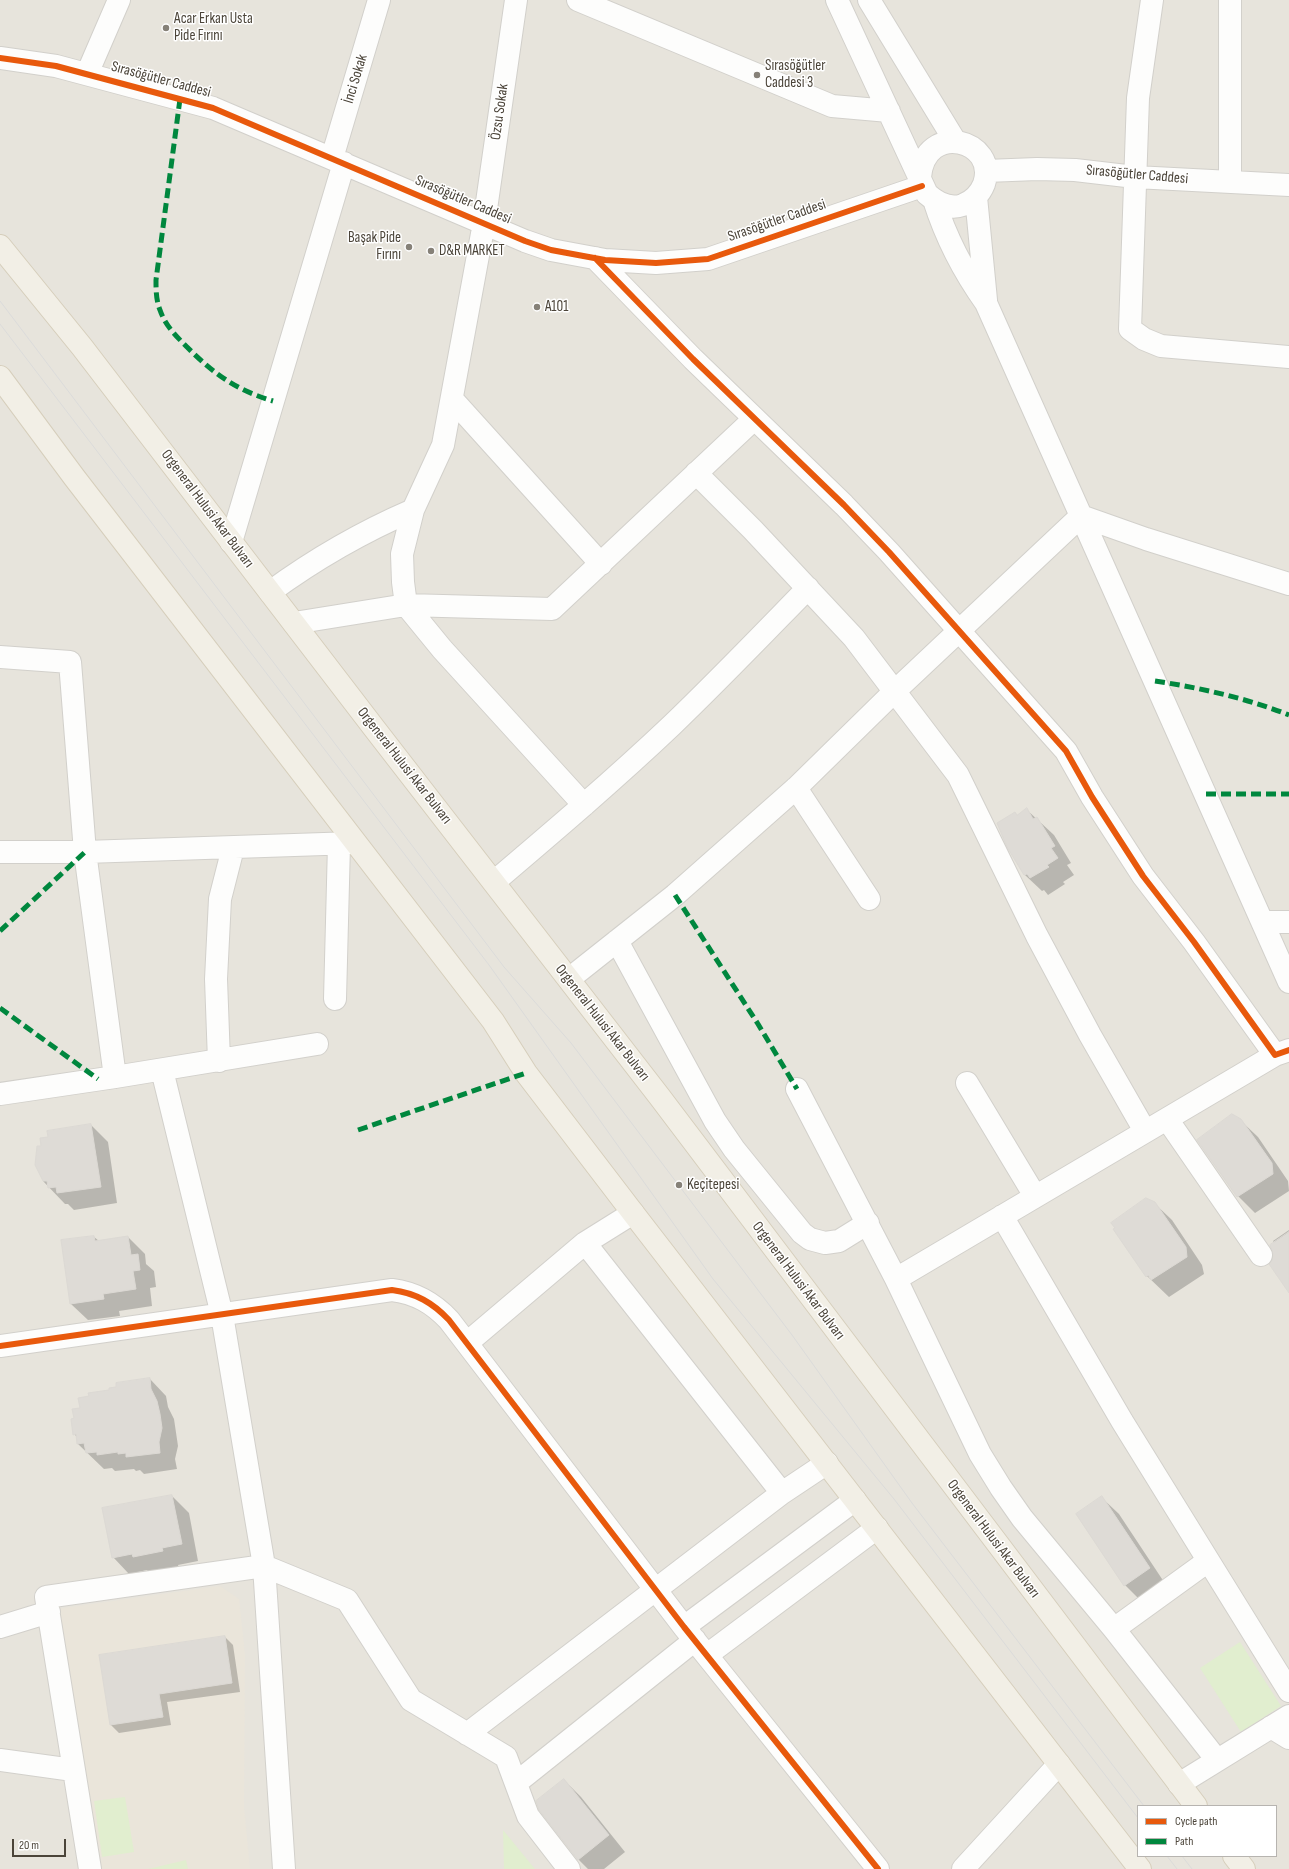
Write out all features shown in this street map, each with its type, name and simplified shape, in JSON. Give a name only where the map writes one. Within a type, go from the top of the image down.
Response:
[{"type":"main road","name":"Orgeneral Hulusi Akar Bulvarı","points":[[0,246],[82,347],[664,1102],[1195,1805]]},
{"type":"main road","points":[[0,377],[347,843],[493,1021],[526,1073],[1140,1869]]},
{"type":"main road","points":[[1235,1857],[1244,1869]]},
{"type":"street","points":[[87,74],[119,0]]},
{"type":"street","name":"İnci Sokak","points":[[232,542],[338,161],[379,0]]},
{"type":"street","name":"Özsu Sokak","points":[[406,605],[402,575],[402,554],[413,510],[443,445],[484,223],[516,0]]},
{"type":"street","points":[[578,0],[832,106],[889,111]]},
{"type":"street","points":[[837,0],[926,187],[950,243],[973,284],[986,303],[1289,982]]},
{"type":"street","points":[[869,0],[955,141]]},
{"type":"street","points":[[1152,0],[1138,98],[1130,329],[1144,339],[1161,346],[1289,357]]},
{"type":"street","points":[[1230,0],[1230,182]]},
{"type":"street","name":"Sırasöğütler Caddesi","points":[[0,58],[56,66],[213,108],[526,241],[551,250],[595,258],[656,263],[708,259],[926,187]]},
{"type":"street","points":[[955,141],[972,147],[981,158],[986,171],[982,189],[976,197],[965,204],[951,206],[926,187],[924,158],[930,151],[941,144],[955,141]]},
{"type":"street","name":"Sırasöğütler Caddesi","points":[[986,171],[1037,169],[1075,170],[1135,177],[1289,186]]},
{"type":"street","points":[[976,197],[986,303]]},
{"type":"street","points":[[595,258],[643,310],[844,505],[960,631],[1066,751],[1092,797],[1143,876],[1282,1052],[1167,1118],[896,1279]]},
{"type":"street","points":[[452,399],[601,564]]},
{"type":"street","points":[[294,623],[406,605],[552,609],[754,419]]},
{"type":"street","points":[[696,473],[808,588],[854,638],[958,775],[1037,936],[1145,1131]]},
{"type":"street","points":[[270,592],[314,561],[348,541],[413,510]]},
{"type":"street","points":[[1081,516],[1146,539],[1289,584]]},
{"type":"street","points":[[568,979],[675,896],[796,788],[895,691],[1081,516]]},
{"type":"street","points":[[494,882],[584,805],[671,726],[741,658],[808,588]]},
{"type":"street","points":[[406,605],[442,649],[584,805]]},
{"type":"street","points":[[0,657],[70,662],[85,852],[115,1077]]},
{"type":"street","points":[[796,788],[869,899]]},
{"type":"street","points":[[0,852],[85,852],[347,843],[335,999]]},
{"type":"street","points":[[219,1061],[216,979],[220,899],[233,848]]},
{"type":"street","points":[[1263,922],[1289,922]]},
{"type":"street","points":[[617,942],[715,1121],[734,1149],[802,1233],[810,1239],[818,1242],[839,1241],[868,1223]]},
{"type":"street","points":[[0,1094],[162,1070],[317,1044]]},
{"type":"street","points":[[162,1070],[222,1315],[264,1566],[284,1869]]},
{"type":"street","points":[[967,1083],[1036,1196]]},
{"type":"street","points":[[797,1089],[829,1153],[868,1223],[980,1454],[1001,1488],[1022,1518],[1114,1629],[1217,1760]]},
{"type":"street","points":[[1167,1118],[1261,1255]]},
{"type":"street","points":[[467,1343],[585,1243],[633,1213]]},
{"type":"street","points":[[1002,1216],[1122,1420],[1289,1692]]},
{"type":"street","points":[[585,1243],[782,1493]]},
{"type":"street","points":[[0,1346],[392,1290],[413,1295],[433,1305],[450,1320],[695,1641],[878,1869]]},
{"type":"street","points":[[467,1734],[782,1493],[827,1463]]},
{"type":"street","points":[[516,1783],[695,1641],[855,1500]]},
{"type":"street","points":[[695,1641],[877,1528]]},
{"type":"street","points":[[1114,1629],[1208,1561]]},
{"type":"street","points":[[90,1869],[46,1597],[264,1566],[346,1600],[411,1700],[506,1758],[528,1816],[569,1869]]},
{"type":"street","points":[[0,1627],[49,1612]]},
{"type":"street","points":[[1179,1784],[1217,1760],[1280,1732],[1289,1716]]},
{"type":"street","points":[[0,1760],[73,1770]]},
{"type":"street","points":[[963,1869],[1059,1764]]},
{"type":"shaded area","points":[[0,0],[1289,0],[1289,1869],[0,1869]]},
{"type":"shaded area","points":[[220,1586],[239,1599],[245,1655],[244,1807],[250,1869],[95,1869],[57,1609]]},
{"type":"green space","points":[[1240,1642],[1281,1706],[1241,1732],[1200,1668]]},
{"type":"green space","points":[[125,1797],[134,1852],[102,1857],[94,1801]]},
{"type":"green space","points":[[503,1830],[535,1869],[504,1869]]},
{"type":"green space","points":[[186,1860],[188,1869],[148,1869]]},
{"type":"building","points":[[1027,808],[1033,819],[1037,817],[1055,846],[1051,848],[1058,858],[1047,865],[1049,867],[1030,878],[1027,874],[1024,875],[1007,847],[997,823],[1015,812],[1017,815]]},
{"type":"building","points":[[1232,1114],[1241,1119],[1272,1163],[1273,1174],[1237,1197],[1197,1140]]},
{"type":"building","points":[[91,1124],[101,1187],[57,1193],[56,1187],[48,1188],[47,1181],[43,1181],[35,1165],[37,1146],[41,1146],[40,1138],[48,1137],[47,1131]]},
{"type":"building","points":[[1146,1198],[1155,1202],[1186,1247],[1187,1257],[1151,1280],[1148,1275],[1146,1277],[1113,1229],[1115,1228],[1111,1223]]},
{"type":"building","points":[[1289,1232],[1289,1293],[1269,1264],[1272,1260],[1273,1254],[1270,1245]]},
{"type":"building","points":[[94,1236],[95,1241],[128,1236],[131,1255],[138,1254],[140,1270],[133,1271],[136,1289],[103,1294],[104,1299],[70,1304],[61,1240]]},
{"type":"building","points":[[150,1378],[151,1389],[157,1401],[162,1428],[159,1442],[160,1453],[126,1457],[126,1453],[118,1454],[118,1452],[97,1455],[97,1452],[86,1453],[84,1443],[77,1444],[76,1434],[73,1435],[71,1419],[74,1418],[72,1409],[80,1408],[78,1398],[89,1396],[88,1393],[109,1390],[109,1388],[116,1387],[116,1383]]},
{"type":"building","points":[[172,1495],[182,1544],[162,1548],[163,1551],[133,1557],[132,1554],[112,1558],[102,1508]]},
{"type":"building","points":[[1102,1496],[1150,1568],[1124,1586],[1076,1514]]},
{"type":"building","points":[[225,1636],[232,1683],[159,1694],[163,1717],[110,1725],[99,1655]]},
{"type":"building","points":[[564,1779],[609,1835],[578,1860],[539,1810],[536,1801]]},
{"type":"tram line","points":[[0,301],[504,967],[571,1043],[792,1335],[912,1503],[1143,1805]]},
{"type":"tram line","points":[[0,324],[489,965],[713,1279],[894,1499],[1137,1817]]},
{"type":"tram line","points":[[1168,1857],[1177,1869]]},
{"type":"tram line","points":[[1183,1857],[1192,1869]]},
{"type":"marked path","points":[[180,99],[156,280],[156,295],[159,306],[162,315],[171,330],[187,347],[216,373],[248,392],[273,401]]},
{"type":"marked path","points":[[1155,681],[1223,694],[1289,715]]},
{"type":"marked path","points":[[1206,794],[1289,794]]},
{"type":"marked path","points":[[0,931],[85,852]]},
{"type":"marked path","points":[[675,895],[758,1024],[797,1089]]},
{"type":"marked path","points":[[0,1008],[98,1079]]},
{"type":"marked path","points":[[358,1130],[526,1073]]},
{"type":"cycle path","points":[[0,58],[56,66],[213,108],[525,241],[551,250],[605,260],[656,263],[708,259],[922,186]]},
{"type":"cycle path","points":[[595,258],[693,359],[844,505],[889,552],[1066,751],[1092,797],[1143,876],[1194,942],[1275,1055],[1289,1050]]},
{"type":"cycle path","points":[[0,1346],[392,1290],[401,1291],[424,1300],[449,1320],[684,1627],[878,1869]]},
{"type":"place","name":"Acar Erkan Usta Pide Fırını","points":[[166,28]]},
{"type":"place","name":"Sırasöğütler Caddesi 3","points":[[757,75]]},
{"type":"place","name":"Başak Pide Fırını","points":[[409,247]]},
{"type":"place","name":"D&R MARKET","points":[[431,251]]},
{"type":"place","name":"A101","points":[[537,307]]},
{"type":"place","name":"Keçitepesi","points":[[679,1185]]}]
